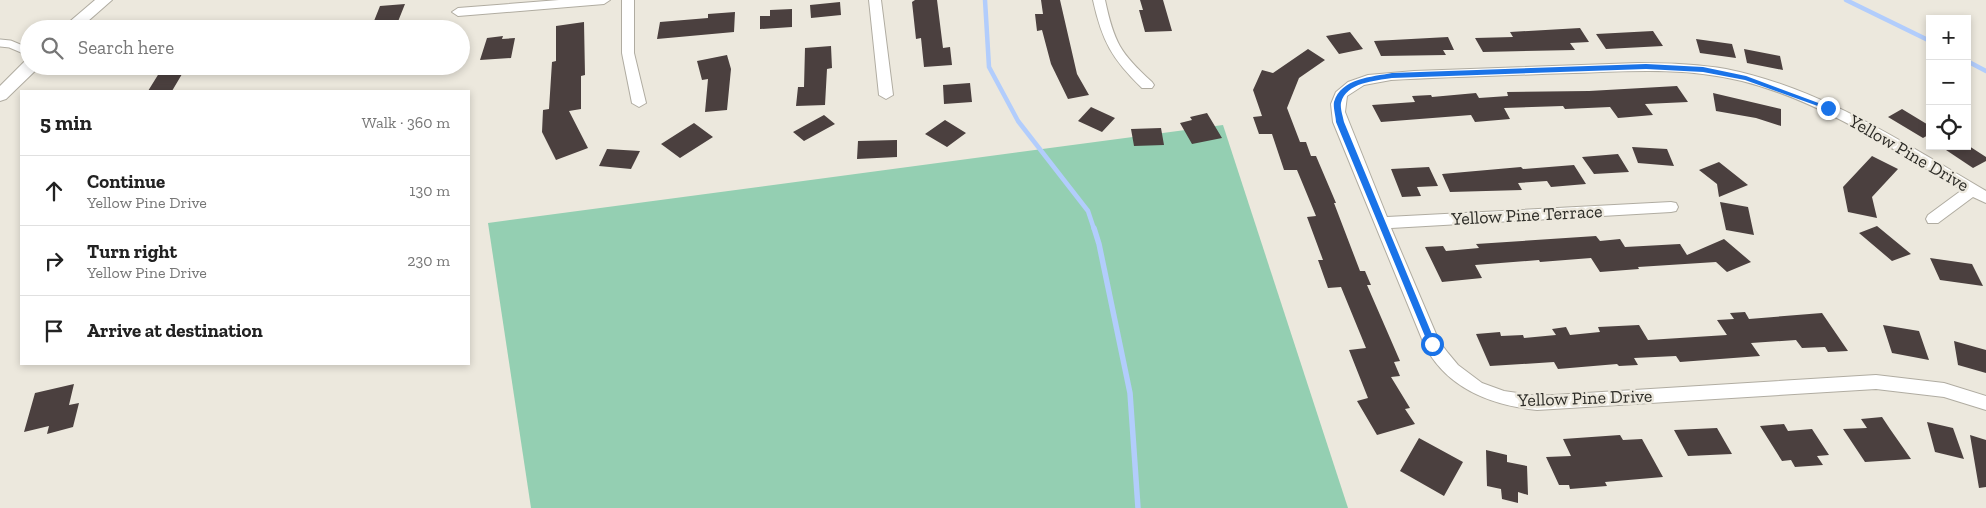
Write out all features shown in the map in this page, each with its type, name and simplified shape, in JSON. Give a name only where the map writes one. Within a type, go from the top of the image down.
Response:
[{"type":"street","points":[[80,20],[104,0]]},
{"type":"street","points":[[458,12],[604,0]]},
{"type":"street","points":[[628,0],[628,53],[639,102]]},
{"type":"street","points":[[875,0],[886,95]]},
{"type":"street","points":[[1099,0],[1108,40],[1118,58],[1147,85]]},
{"type":"street","name":"Yellow Pine Drive","points":[[1986,198],[1885,137],[1828,108],[1792,93],[1737,76],[1703,69],[1646,66],[1392,76],[1359,82],[1344,91],[1338,103],[1340,122],[1432,344],[1445,365],[1465,382],[1489,395],[1511,401],[1537,403],[1876,382],[1944,390],[1986,403]]},
{"type":"street","points":[[0,95],[21,75]]},
{"type":"street","points":[[1933,219],[1972,190]]},
{"type":"street","name":"Yellow Pine Terrace","points":[[1382,223],[1671,207]]},
{"type":"lane","points":[[0,43],[10,44],[20,48]]},
{"type":"green space","points":[[1223,125],[1348,508],[531,508],[488,223]]},
{"type":"building","points":[[915,0],[937,0],[943,48],[950,47],[952,65],[924,67],[921,38],[916,39],[912,2]]},
{"type":"building","points":[[1041,0],[1060,0],[1077,74],[1089,95],[1068,99],[1051,64],[1042,30],[1037,31],[1035,14],[1043,14]]},
{"type":"building","points":[[1140,0],[1163,0],[1172,31],[1145,32],[1139,10],[1143,10]]},
{"type":"building","points":[[840,2],[841,15],[811,18],[810,5]]},
{"type":"building","points":[[405,4],[399,20],[374,20],[380,6]]},
{"type":"building","points":[[792,9],[792,27],[760,29],[760,16],[770,16],[770,10]]},
{"type":"building","points":[[735,12],[734,32],[657,39],[660,22],[708,18],[708,14]]},
{"type":"building","points":[[584,22],[585,75],[581,76],[581,109],[569,111],[588,148],[556,160],[542,132],[543,110],[549,109],[552,62],[556,61],[556,26]]},
{"type":"building","points":[[1580,28],[1589,42],[1570,43],[1575,50],[1483,52],[1475,38],[1513,37],[1510,32]]},
{"type":"building","points":[[1653,31],[1663,46],[1606,49],[1596,34]]},
{"type":"building","points":[[1350,32],[1363,49],[1339,54],[1326,36]]},
{"type":"building","points":[[503,36],[502,39],[515,38],[511,58],[480,60],[487,38]]},
{"type":"building","points":[[1448,37],[1454,50],[1443,50],[1446,55],[1381,56],[1374,41]]},
{"type":"building","points":[[1696,39],[1732,44],[1736,58],[1700,53]]},
{"type":"building","points":[[831,46],[832,68],[827,69],[825,105],[796,106],[798,87],[804,87],[805,48]]},
{"type":"building","points":[[1308,49],[1325,60],[1299,78],[1287,108],[1300,142],[1306,142],[1311,156],[1316,156],[1336,203],[1334,203],[1360,271],[1365,271],[1371,285],[1367,285],[1400,361],[1394,362],[1400,376],[1391,377],[1410,408],[1405,409],[1415,424],[1377,435],[1357,401],[1368,398],[1349,350],[1366,348],[1341,287],[1328,288],[1318,260],[1323,260],[1307,217],[1316,216],[1297,170],[1284,170],[1272,134],[1259,134],[1253,117],[1262,116],[1253,90],[1262,70],[1273,73]]},
{"type":"building","points":[[1744,49],[1780,56],[1783,70],[1747,63]]},
{"type":"building","points":[[727,55],[731,69],[727,110],[705,112],[708,79],[702,80],[697,61]]},
{"type":"building","points":[[158,75],[181,75],[173,90],[149,90]]},
{"type":"building","points":[[970,83],[972,102],[944,104],[943,85]]},
{"type":"building","points":[[1677,86],[1688,102],[1645,104],[1653,115],[1618,118],[1610,107],[1565,109],[1563,106],[1504,108],[1510,119],[1475,122],[1471,115],[1381,122],[1372,105],[1415,102],[1412,96],[1431,95],[1432,97],[1476,93],[1479,98],[1508,96],[1507,92],[1589,91]]},
{"type":"building","points":[[1713,93],[1781,109],[1781,126],[1756,118],[1716,111]]},
{"type":"building","points":[[1091,107],[1115,118],[1102,132],[1078,121]]},
{"type":"building","points":[[1902,109],[1926,124],[1926,136],[1923,138],[1888,117]]},
{"type":"building","points":[[1207,113],[1222,138],[1192,144],[1180,123],[1192,120],[1190,117]]},
{"type":"building","points":[[824,115],[835,124],[804,141],[793,132]]},
{"type":"building","points":[[945,120],[966,133],[947,147],[925,134]]},
{"type":"building","points":[[694,123],[713,137],[680,158],[661,144]]},
{"type":"building","points":[[1161,128],[1164,145],[1134,146],[1131,129]]},
{"type":"building","points":[[897,140],[897,157],[857,159],[858,141]]},
{"type":"building","points":[[1632,147],[1667,149],[1674,166],[1638,163]]},
{"type":"building","points":[[1971,147],[1986,157],[1986,161],[1973,168],[1946,150],[1971,150]]},
{"type":"building","points":[[607,149],[640,151],[631,169],[599,166]]},
{"type":"building","points":[[1618,154],[1629,172],[1594,174],[1582,157]]},
{"type":"building","points":[[1872,156],[1898,169],[1872,197],[1877,218],[1848,212],[1843,187]]},
{"type":"building","points":[[1719,162],[1748,185],[1719,197],[1717,184],[1699,170]]},
{"type":"building","points":[[1574,165],[1586,184],[1551,187],[1547,181],[1518,183],[1522,190],[1450,192],[1442,174],[1521,167],[1523,169]]},
{"type":"building","points":[[1429,167],[1438,186],[1417,187],[1421,196],[1402,197],[1391,169]]},
{"type":"building","points":[[1720,202],[1748,207],[1754,235],[1726,230]]},
{"type":"building","points":[[1877,226],[1911,254],[1892,261],[1859,233]]},
{"type":"building","points":[[1596,236],[1600,241],[1620,239],[1625,247],[1680,244],[1687,255],[1724,239],[1751,262],[1727,272],[1716,262],[1638,267],[1639,269],[1600,272],[1591,258],[1540,262],[1539,260],[1475,265],[1482,278],[1442,282],[1425,247],[1443,246],[1446,251],[1479,248],[1476,244]]},
{"type":"building","points":[[1930,258],[1972,264],[1983,286],[1940,280]]},
{"type":"building","points":[[1745,312],[1749,319],[1822,313],[1848,351],[1828,352],[1825,347],[1802,348],[1796,340],[1751,343],[1760,356],[1680,362],[1676,356],[1634,358],[1638,365],[1619,366],[1617,364],[1558,369],[1554,362],[1490,366],[1476,334],[1500,332],[1501,336],[1523,335],[1524,338],[1556,335],[1552,329],[1566,327],[1570,335],[1600,332],[1598,327],[1639,325],[1648,340],[1727,335],[1717,320],[1734,319],[1730,313]]},
{"type":"building","points":[[1883,325],[1919,331],[1929,360],[1892,353]]},
{"type":"building","points":[[1954,341],[1986,350],[1986,373],[1958,365]]},
{"type":"building","points":[[74,384],[69,405],[79,403],[73,427],[47,434],[49,426],[24,432],[35,393]]},
{"type":"building","points":[[1882,417],[1911,459],[1865,462],[1843,429],[1867,428],[1861,419]]},
{"type":"building","points":[[1927,422],[1953,428],[1964,459],[1935,452]]},
{"type":"building","points":[[1784,424],[1788,431],[1812,429],[1829,455],[1817,456],[1823,465],[1795,467],[1791,460],[1782,461],[1760,426]]},
{"type":"building","points":[[1717,428],[1732,454],[1688,456],[1674,430]]},
{"type":"building","points":[[1620,435],[1623,440],[1642,439],[1663,477],[1605,482],[1607,486],[1570,489],[1569,485],[1559,485],[1546,457],[1571,456],[1563,439]]},
{"type":"building","points":[[1970,435],[1986,440],[1986,487],[1979,488]]},
{"type":"building","points":[[1419,438],[1463,462],[1444,496],[1400,471]]},
{"type":"building","points":[[1486,450],[1507,455],[1507,462],[1527,466],[1528,495],[1518,492],[1518,503],[1502,499],[1501,489],[1487,486]]},
{"type":"waterway","points":[[985,0],[989,67],[1018,121],[1088,211],[1094,229]]},
{"type":"waterway","points":[[1846,0],[1926,39]]},
{"type":"waterway","points":[[1971,63],[1986,71]]},
{"type":"waterway","points":[[1094,228],[1130,393],[1138,508]]},
{"type":"route","points":[[1432,344],[1340,122],[1338,103],[1344,91],[1359,82],[1392,76],[1646,66],[1703,69],[1746,78],[1792,93],[1828,108]]}]
